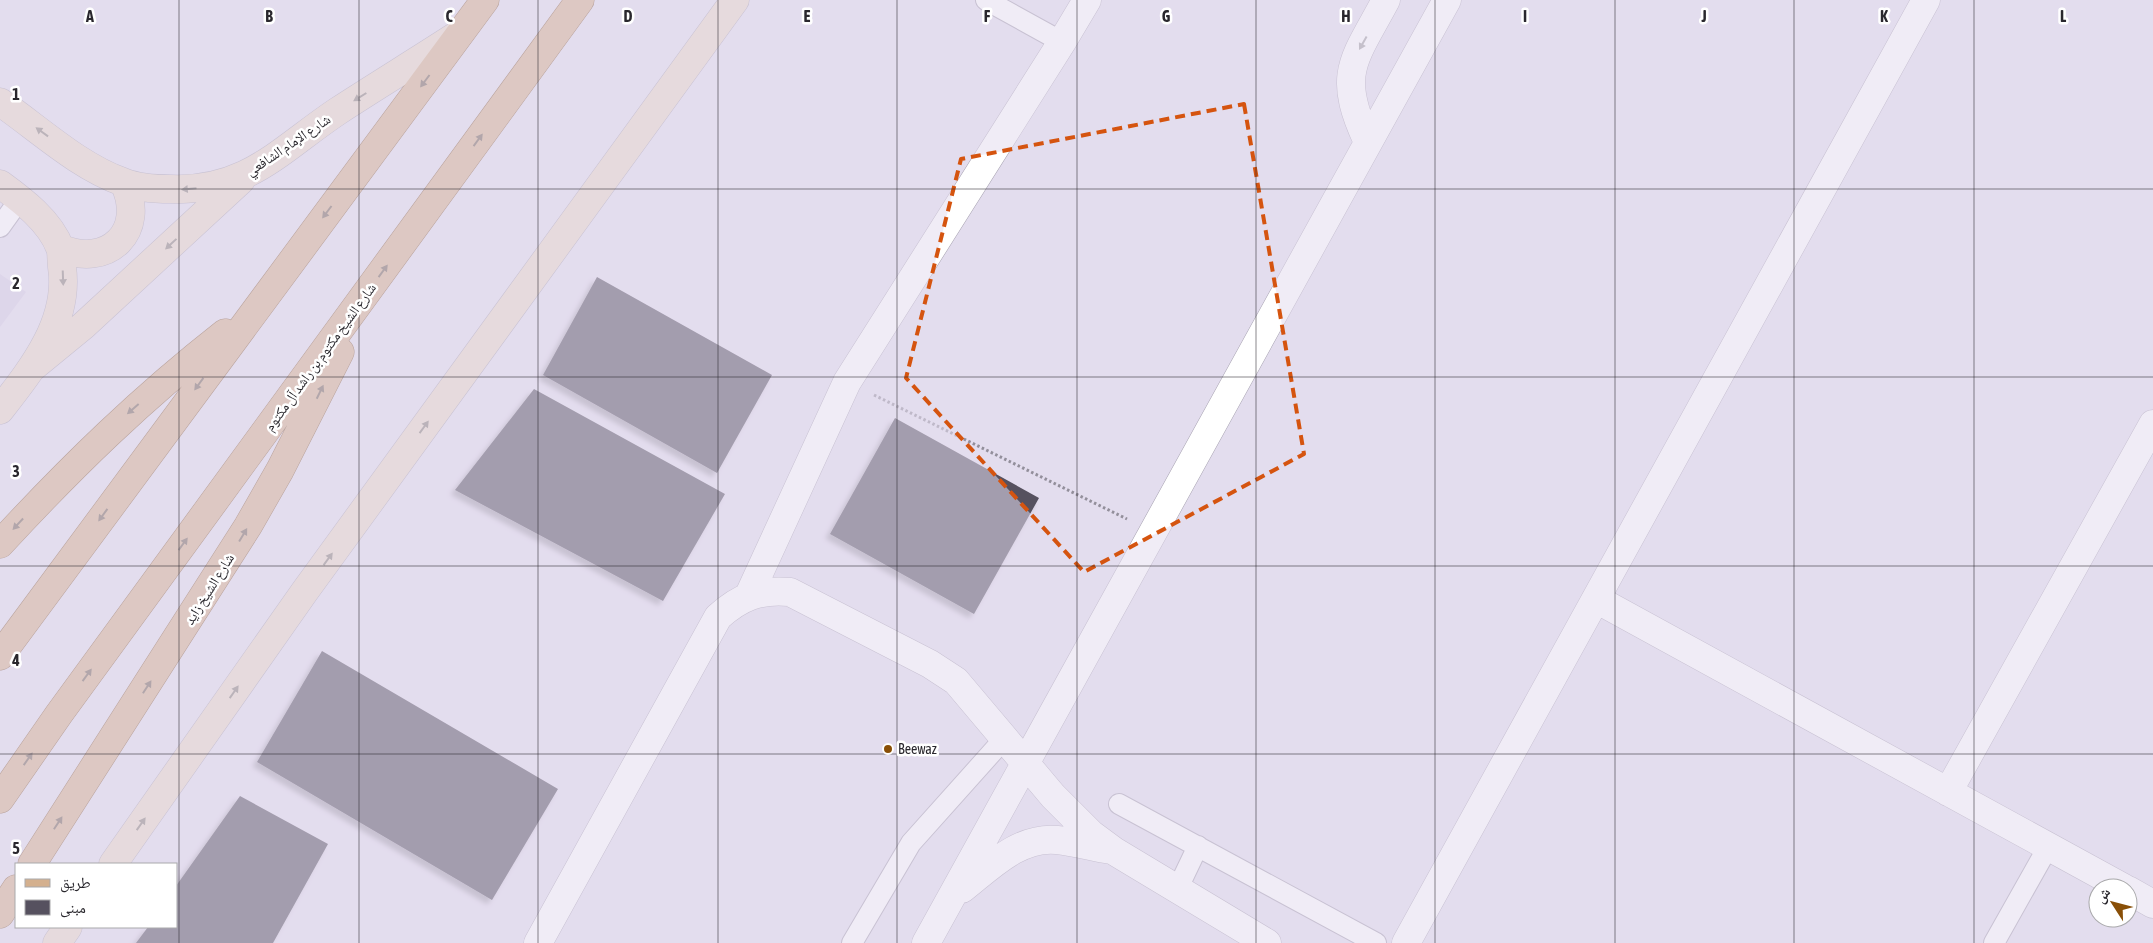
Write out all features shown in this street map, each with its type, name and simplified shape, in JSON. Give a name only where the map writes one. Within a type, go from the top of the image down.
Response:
[{"type":"main road","points":[[0,656],[252,312],[485,0]]},
{"type":"main road","name":"شارع الشيخ مكتوم بن راشد آل مكتوم","points":[[0,799],[59,714],[580,0]]},
{"type":"main road","name":"شارع الشيخ زايد","points":[[33,863],[248,526],[310,412],[362,300]]},
{"type":"main road","points":[[0,544],[66,473],[120,420],[178,370],[252,312]]},
{"type":"main road","points":[[0,914],[15,891]]},
{"type":"street","points":[[114,863],[305,591],[735,0]]},
{"type":"street","points":[[749,595],[847,382],[1087,0]]},
{"type":"street","points":[[1367,140],[1356,116],[1351,99],[1350,81],[1358,53],[1386,0]]},
{"type":"street","points":[[926,943],[1026,766],[1367,140],[1447,0]]},
{"type":"street","points":[[1406,943],[1926,0]]},
{"type":"street","name":"شارع الإمام الشافعي","points":[[0,102],[78,158],[124,183],[154,189],[186,190],[216,185],[245,175],[307,135],[336,112],[460,34]]},
{"type":"street","points":[[33,367],[83,326],[245,175]]},
{"type":"street","points":[[60,248],[74,254],[90,255],[106,251],[119,242],[127,229],[132,213],[131,197],[124,183]]},
{"type":"street","points":[[0,410],[33,367],[60,310],[64,280],[60,248],[46,226],[10,191]]},
{"type":"street","points":[[1948,792],[2150,437]]},
{"type":"street","points":[[538,943],[707,634],[725,611],[749,595],[776,591],[790,592],[930,664],[956,682],[979,706],[1004,740],[1072,817],[1114,851],[1267,943]]},
{"type":"street","points":[[1596,599],[2105,878]]},
{"type":"street","points":[[951,898],[998,860],[1028,843],[1055,840],[1114,851]]},
{"type":"street","points":[[2138,896],[2153,904]]},
{"type":"street","points":[[57,943],[67,928]]},
{"type":"lane","points":[[986,0],[1062,42]]},
{"type":"lane","points":[[0,227],[10,191]]},
{"type":"lane","points":[[852,943],[911,843],[1004,740]]},
{"type":"lane","points":[[1119,804],[1376,943]]},
{"type":"lane","points":[[1178,888],[1198,846]]},
{"type":"lane","points":[[1994,943],[2048,847]]},
{"type":"path","points":[[847,382],[1153,532]]},
{"type":"highlighted area","points":[[1244,104],[1304,454],[1084,572],[906,378],[961,159]]},
{"type":"shaded area","points":[[0,274],[26,292],[0,327]]},
{"type":"building","points":[[597,277],[772,375],[717,473],[543,375]]},
{"type":"building","points":[[534,389],[725,494],[663,601],[455,490]]},
{"type":"building","points":[[895,418],[1039,498],[974,614],[830,534]]},
{"type":"building","points":[[322,651],[558,789],[492,900],[257,762]]},
{"type":"building","points":[[240,796],[328,844],[273,943],[136,943],[147,928],[178,928],[178,883]]},
{"type":"place","name":"Beewaz","points":[[888,749]]}]
